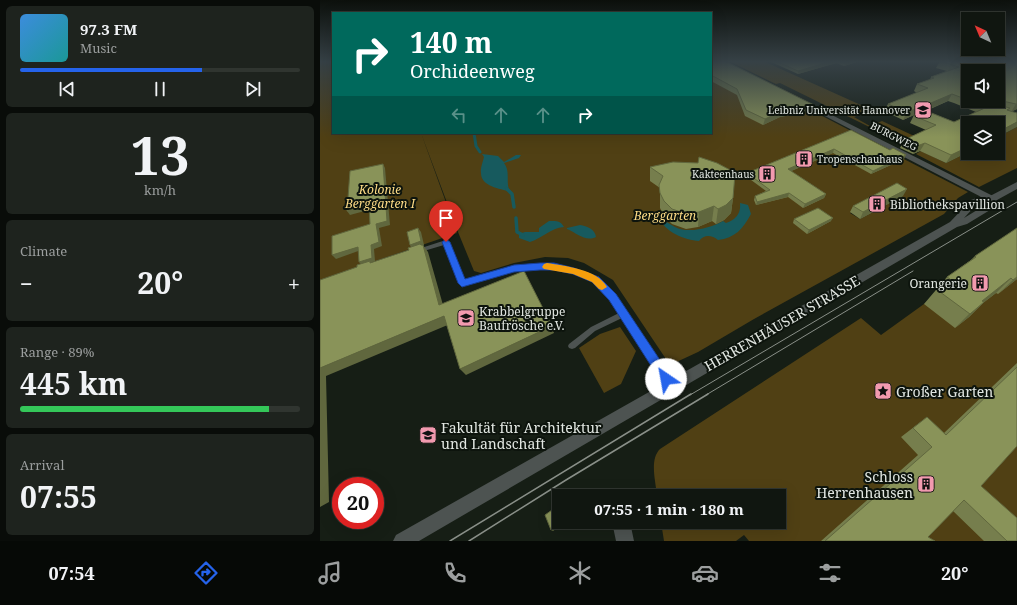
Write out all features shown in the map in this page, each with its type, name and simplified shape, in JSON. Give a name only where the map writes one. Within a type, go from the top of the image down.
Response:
[{"type":"street","name":"BURGWEG","points":[[797,99],[992,199]]},
{"type":"street","name":"HERRENHÄUSER STRASSE","points":[[402,541],[954,224],[964,222],[992,205],[992,199],[1017,184]]},
{"type":"street","points":[[622,529],[625,541]]},
{"type":"lane","points":[[413,252],[446,242],[462,283],[514,269],[554,267],[574,271],[595,280],[612,297],[670,386]]},
{"type":"lane","points":[[572,346],[593,329],[624,314]]},
{"type":"green space","name":"Kolonie Berggarten I","points":[[320,86],[332,86],[332,134],[421,134],[457,233],[320,280]]},
{"type":"green space","name":"Berggarten","points":[[712,86],[765,86],[855,133],[854,135],[863,138],[968,192],[958,198],[944,214],[754,319],[698,352],[670,365],[613,280],[584,263],[568,258],[545,257],[514,263],[481,273],[474,271],[421,134],[712,134]],"holes":[[[893,190],[903,196],[860,219],[850,213],[868,204],[867,202],[875,198],[877,199]]]},
{"type":"green space","points":[[787,86],[819,86],[872,110],[854,117],[870,126],[882,121],[925,141],[912,148]]},
{"type":"green space","points":[[1017,127],[1017,168],[979,187],[916,154],[921,151],[946,163],[961,156],[961,160],[1005,160],[1005,133]]},
{"type":"green space","name":"Großer Garten","points":[[1017,237],[1017,541],[749,541],[744,535],[736,541],[664,541],[662,529],[786,529],[786,489],[656,489],[654,465],[657,454],[660,449],[861,318],[881,335]]},
{"type":"green space","points":[[620,327],[636,351],[621,384],[604,393],[579,348],[600,334]]},
{"type":"water","points":[[482,154],[498,156],[504,162],[516,155],[521,155],[519,158],[504,163],[507,170],[510,192],[492,186],[484,181],[481,171],[484,157]]},
{"type":"water","points":[[740,203],[748,205],[751,214],[738,232],[724,239],[718,240],[713,237],[706,236],[699,241],[682,237],[665,227],[659,217],[680,229],[699,229],[712,226],[723,221],[726,223],[733,220],[739,213]]},
{"type":"water","points":[[549,221],[559,222],[564,227],[555,229],[530,242],[519,238],[519,234],[525,232],[539,232],[539,228]]},
{"type":"water","points":[[580,225],[590,228],[596,237],[585,238],[567,229]]},
{"type":"building","points":[[732,86],[776,86],[814,105],[782,111],[765,119],[746,110],[737,89]]},
{"type":"building","points":[[923,86],[961,86],[961,97],[952,94],[919,108],[954,122],[961,119],[961,150],[951,155],[925,143],[917,146],[904,140],[936,125],[914,116],[918,108],[907,112],[888,104],[928,88]]},
{"type":"building","points":[[1005,86],[1017,86],[1017,104],[1005,101]]},
{"type":"building","points":[[1005,107],[1010,108],[1007,110],[1017,113],[1017,122],[1005,128],[1005,116],[967,116],[985,108],[1005,108]]},
{"type":"building","points":[[851,130],[890,150],[893,148],[906,155],[873,171],[834,149],[788,169],[826,194],[805,204],[789,193],[757,202],[755,196],[770,190],[747,173]]},
{"type":"building","points":[[699,157],[717,163],[735,174],[733,198],[726,205],[718,209],[714,206],[699,212],[687,214],[672,209],[664,201],[660,193],[659,185],[663,176],[650,167],[673,162],[698,163]]},
{"type":"building","points":[[383,164],[387,221],[376,224],[379,242],[371,245],[372,258],[359,262],[358,247],[332,255],[332,236],[370,224],[369,205],[347,211],[350,171]]},
{"type":"building","points":[[897,183],[907,189],[863,212],[853,206],[880,192]]},
{"type":"building","points":[[818,208],[833,218],[809,230],[794,219]]},
{"type":"building","points":[[418,228],[421,241],[410,245],[407,232]]},
{"type":"building","name":"Orangerie","points":[[1017,228],[1017,277],[1013,280],[1011,278],[982,301],[984,302],[970,314],[936,289],[950,279],[947,277]]},
{"type":"building","points":[[420,244],[423,245],[439,305],[524,271],[552,326],[460,369],[444,316],[320,368],[320,280],[357,267],[357,265],[370,261],[370,263],[409,250],[408,248]]},
{"type":"building","points":[[1017,367],[1017,446],[981,486],[1017,518],[1017,541],[1007,541],[964,500],[928,537],[935,541],[825,541],[932,447],[913,428],[927,417],[946,435]]},
{"type":"building","points":[[552,510],[552,529],[551,530],[545,515]]},
{"type":"waterway","points":[[474,134],[476,146],[480,152]]},
{"type":"waterway","points":[[506,188],[512,194],[514,207]]},
{"type":"waterway","points":[[516,218],[517,232],[523,235]]},
{"type":"tram line","points":[[690,395],[1017,202]]},
{"type":"tram line","points":[[706,395],[913,271]]},
{"type":"tram line","points":[[450,541],[691,394]]},
{"type":"tram line","points":[[469,541],[708,394]]},
{"type":"slow traffic","points":[[547,267],[574,271],[595,280],[602,287]]},
{"type":"place","name":"Leibniz Universität Hannover","points":[[923,110]]},
{"type":"place","name":"Tropenschauhaus","points":[[804,159]]},
{"type":"place","name":"Kakteenhaus","points":[[767,174]]},
{"type":"place","name":"Bibliothekspavillion","points":[[877,204]]},
{"type":"place","name":"Orangerie","points":[[980,283]]},
{"type":"place","name":"Krabbelgruppe Baufrösche e.V.","points":[[466,318]]},
{"type":"place","name":"Großer Garten","points":[[883,391]]},
{"type":"place","name":"Fakultät für Architektur und Landschaft","points":[[428,435]]},
{"type":"place","name":"Schloss Herrenhausen","points":[[926,484]]},
{"type":"route","points":[[446,242],[462,283],[514,269],[540,267],[554,267],[574,271],[595,280],[612,297],[666,379]]}]
